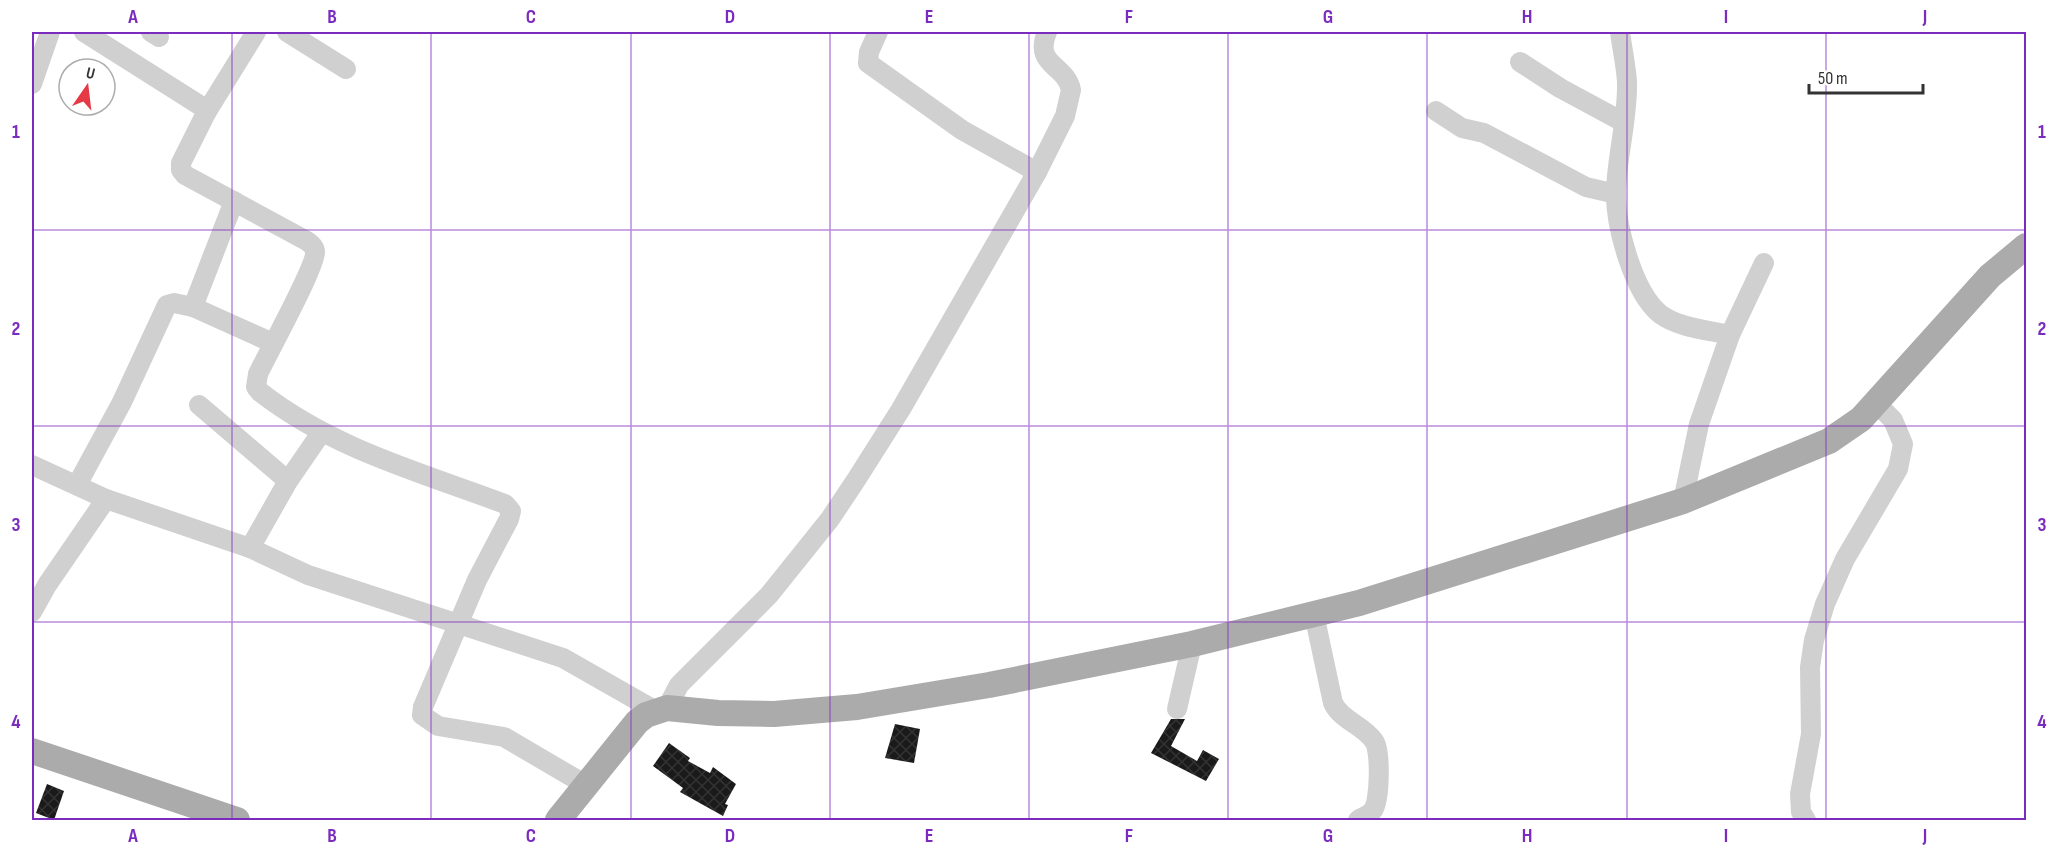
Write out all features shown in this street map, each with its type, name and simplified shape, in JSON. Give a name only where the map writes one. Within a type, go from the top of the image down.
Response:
[{"type":"main road","points":[[558,820],[637,722],[661,710],[774,714],[857,707],[989,685],[1192,644],[1371,600],[1683,501],[1765,469],[1829,441],[1861,419],[1877,404],[1990,276],[2026,246]]},
{"type":"main road","points":[[32,751],[237,820]]},
{"type":"street","points":[[32,84],[50,32]]},
{"type":"street","points":[[84,32],[201,106],[206,113]]},
{"type":"street","points":[[256,32],[206,113],[181,163],[181,171],[186,176],[307,241],[315,250],[303,284],[258,374],[256,387],[266,397],[321,434],[394,464],[505,504],[511,511],[423,706],[422,715],[438,726],[504,737],[586,785]]},
{"type":"street","points":[[287,32],[346,69]]},
{"type":"street","points":[[878,32],[869,52],[868,63],[963,130],[1037,171]]},
{"type":"street","points":[[32,465],[106,499],[250,548],[308,575],[563,658],[661,710],[675,690],[769,596],[830,519],[901,409],[1037,171],[1065,116],[1071,90],[1070,85],[1044,52],[1042,44],[1047,32]]},
{"type":"street","points":[[1620,32],[1627,82],[1616,194],[1626,254],[1644,297],[1666,318],[1689,327],[1730,335]]},
{"type":"street","points":[[1520,62],[1560,88],[1623,122]]},
{"type":"street","points":[[1436,111],[1462,128],[1484,133],[1586,188],[1616,194]]},
{"type":"street","points":[[193,307],[234,201]]},
{"type":"street","points":[[1683,501],[1699,424],[1730,335],[1764,263]]},
{"type":"street","points":[[77,485],[122,402],[167,305],[174,303],[193,307],[273,343]]},
{"type":"street","points":[[1806,820],[1801,812],[1800,794],[1811,734],[1810,667],[1814,640],[1825,604],[1845,559],[1898,469],[1903,444],[1893,420],[1877,404]]},
{"type":"street","points":[[199,405],[288,481]]},
{"type":"street","points":[[250,548],[288,481],[321,434]]},
{"type":"street","points":[[32,612],[47,585],[106,499]]},
{"type":"street","points":[[1314,614],[1333,703],[1342,715],[1370,736],[1376,745],[1377,802],[1373,811],[1358,820]]},
{"type":"street","points":[[1177,709],[1192,644]]},
{"type":"building","points":[[1171,719],[1185,719],[1171,746],[1197,761],[1203,750],[1219,759],[1206,781],[1151,753]]},
{"type":"building","points":[[895,724],[920,729],[914,763],[885,758]]},
{"type":"building","points":[[669,743],[690,758],[688,761],[710,773],[713,767],[736,784],[725,804],[728,805],[723,816],[680,792],[683,788],[653,766]]},
{"type":"building","points":[[47,784],[64,791],[54,820],[36,813]]}]
